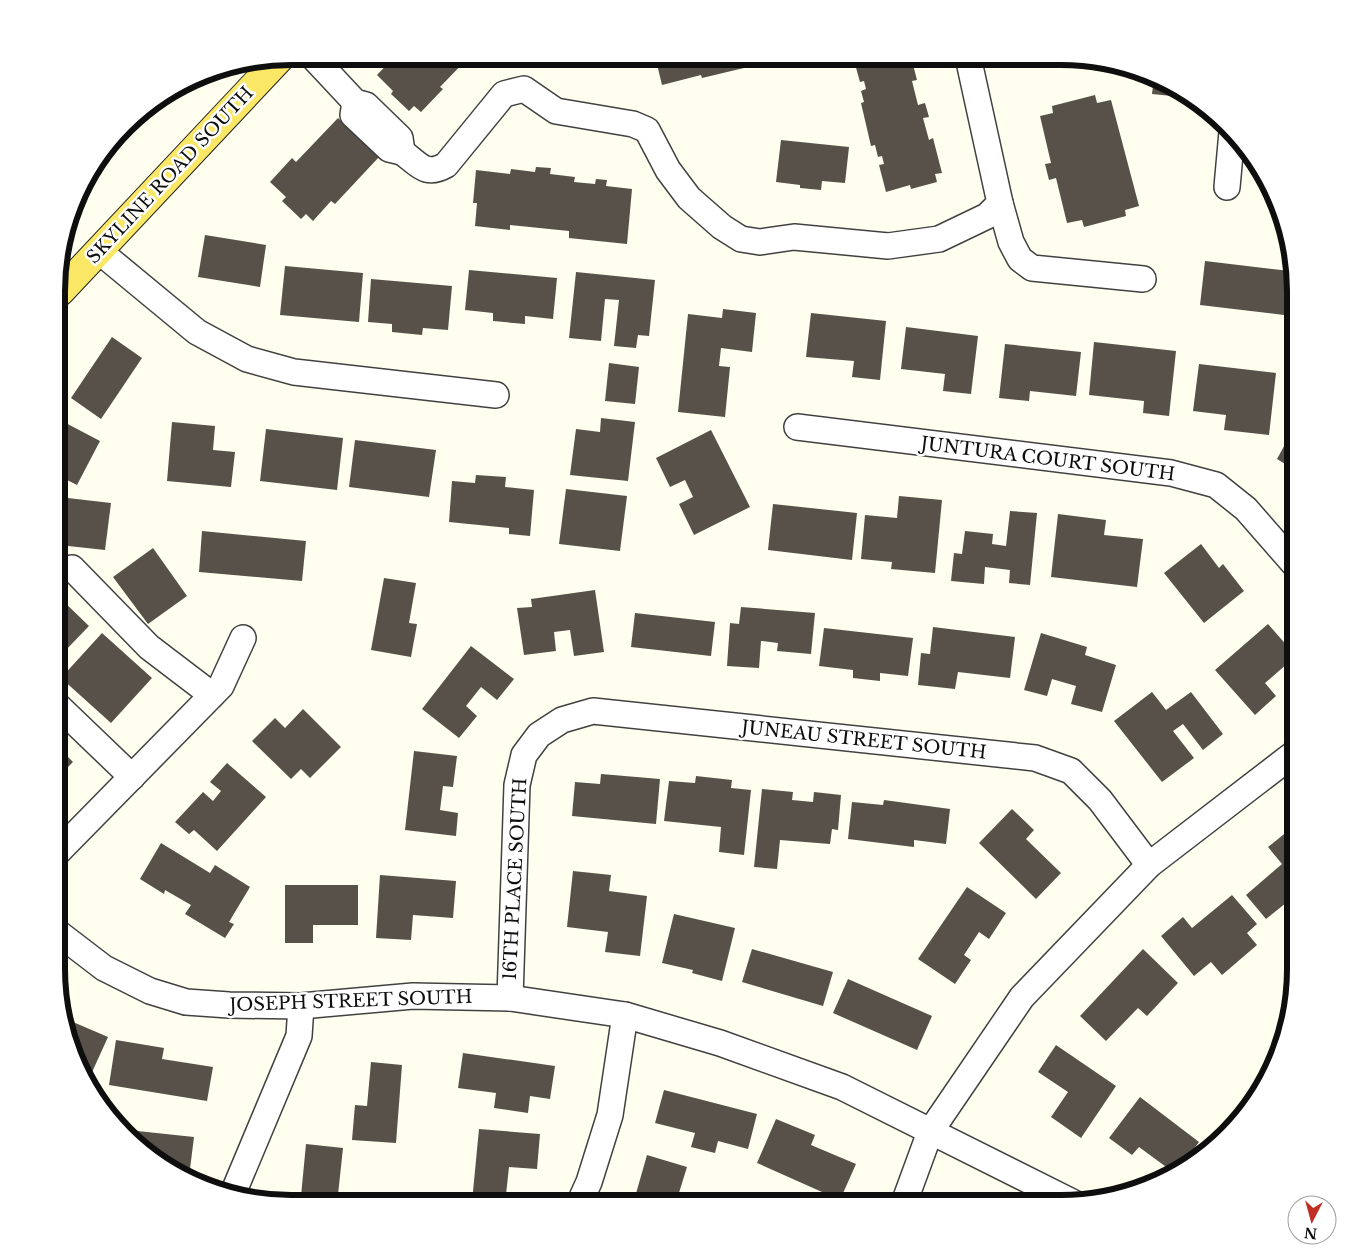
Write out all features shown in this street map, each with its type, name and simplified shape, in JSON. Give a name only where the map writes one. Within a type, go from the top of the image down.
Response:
[{"type":"main road","name":"SKYLINE ROAD SOUTH","points":[[65,287],[273,65]]},
{"type":"street","points":[[320,65],[355,102],[353,114],[389,149],[402,152],[429,170],[436,170],[446,165],[504,94],[524,89],[556,111],[633,124],[648,130],[668,170],[689,198],[722,227],[741,239],[760,242],[794,237],[888,246],[939,239],[987,216],[1000,203]]},
{"type":"street","points":[[970,65],[1000,203],[1011,242],[1020,259],[1032,268],[1144,279]]},
{"type":"street","points":[[1228,187],[1231,142]]},
{"type":"street","points":[[99,251],[197,332],[247,359],[294,372],[496,395]]},
{"type":"street","name":"JUNTURA COURT SOUTH","points":[[796,428],[1161,472],[1189,478],[1216,486],[1246,509],[1287,555]]},
{"type":"street","points":[[72,568],[149,647],[212,695]]},
{"type":"street","points":[[65,846],[220,686],[243,638]]},
{"type":"street","name":"JUNEAU STREET SOUTH","points":[[539,735],[562,720],[593,711],[1035,758],[1071,771],[1100,800],[1149,865]]},
{"type":"street","points":[[65,713],[132,776]]},
{"type":"street","name":"16TH PLACE SOUTH","points":[[510,998],[517,785],[524,754],[539,735]]},
{"type":"street","points":[[907,1195],[930,1132],[1022,997],[1149,865],[1287,759]]},
{"type":"street","name":"JOSEPH STREET SOUTH","points":[[65,938],[104,968],[150,991],[186,1002],[301,1006],[413,996],[510,998],[625,1016],[720,1043],[842,1087],[1058,1195]]},
{"type":"street","points":[[235,1188],[299,1036],[301,1006]]},
{"type":"street","points":[[583,1195],[610,1116],[625,1016]]},
{"type":"building","points":[[386,65],[461,65],[440,87],[443,89],[421,112],[414,106],[409,111],[391,94],[393,91],[377,75]]},
{"type":"building","points":[[657,65],[744,65],[744,68],[702,78],[701,75],[662,85]]},
{"type":"building","points":[[855,65],[913,65],[917,80],[912,81],[918,105],[925,103],[929,117],[923,118],[929,140],[933,138],[942,173],[935,174],[937,182],[911,189],[910,185],[886,192],[879,165],[884,164],[882,156],[878,157],[875,145],[871,146],[861,103],[864,102],[861,91],[866,89],[864,81],[860,82]]},
{"type":"building","points":[[1153,85],[1172,94],[1172,96],[1152,94]]},
{"type":"building","points":[[1095,95],[1097,103],[1111,100],[1139,206],[1125,210],[1126,216],[1084,227],[1082,220],[1067,223],[1056,178],[1049,180],[1045,164],[1051,163],[1040,116],[1053,113],[1052,106]]},
{"type":"building","points":[[338,118],[379,157],[335,204],[331,201],[313,221],[306,214],[301,219],[282,201],[286,197],[270,182],[292,158],[296,162]]},
{"type":"building","points":[[781,140],[849,147],[845,183],[822,181],[821,190],[800,188],[800,185],[776,182]]},
{"type":"building","points":[[536,167],[551,168],[550,174],[575,177],[574,182],[595,184],[596,179],[607,180],[606,186],[632,189],[627,244],[569,238],[569,231],[510,225],[510,230],[475,226],[477,203],[473,203],[476,170],[510,174],[511,169],[535,172]]},
{"type":"building","points":[[205,235],[266,245],[260,287],[198,277]]},
{"type":"building","points":[[1205,261],[1286,271],[1287,293],[1284,315],[1200,305]]},
{"type":"building","points":[[285,266],[363,273],[359,322],[280,315]]},
{"type":"building","points":[[469,270],[557,278],[553,319],[525,316],[525,324],[493,321],[493,313],[465,310]]},
{"type":"building","points":[[576,272],[655,280],[649,336],[638,335],[636,348],[614,346],[619,300],[605,299],[601,341],[569,338]]},
{"type":"building","points":[[371,279],[452,286],[448,330],[423,328],[422,335],[392,332],[392,324],[368,322]]},
{"type":"building","points":[[723,309],[756,313],[752,352],[721,348],[719,366],[730,367],[725,417],[678,412],[688,314],[722,318]]},
{"type":"building","points":[[811,313],[886,321],[880,380],[852,377],[854,361],[806,357]]},
{"type":"building","points":[[906,327],[978,336],[971,394],[943,391],[945,374],[901,369]]},
{"type":"building","points":[[112,337],[142,358],[101,419],[71,398]]},
{"type":"building","points":[[1094,342],[1176,351],[1169,416],[1143,413],[1144,401],[1089,395]]},
{"type":"building","points":[[1005,344],[1081,352],[1076,396],[1030,391],[1029,401],[999,398]]},
{"type":"building","points":[[609,363],[639,367],[635,404],[605,401]]},
{"type":"building","points":[[1199,364],[1276,373],[1269,435],[1224,430],[1226,415],[1193,411]]},
{"type":"building","points":[[601,418],[635,422],[628,481],[570,475],[576,429],[600,432]]},
{"type":"building","points":[[172,422],[215,426],[213,450],[235,452],[231,487],[167,481]]},
{"type":"building","points":[[65,423],[100,441],[77,485],[65,479]]},
{"type":"building","points":[[266,429],[343,438],[337,490],[260,481]]},
{"type":"building","points":[[711,430],[750,507],[694,535],[679,504],[693,497],[685,480],[670,487],[656,458]]},
{"type":"building","points":[[355,440],[436,450],[429,497],[349,487]]},
{"type":"building","points":[[1287,441],[1287,465],[1277,459]]},
{"type":"building","points":[[476,475],[506,477],[505,487],[534,490],[530,536],[509,534],[509,528],[449,522],[452,481],[475,483]]},
{"type":"building","points":[[566,489],[627,496],[620,551],[559,544]]},
{"type":"building","points":[[899,496],[942,500],[935,573],[891,569],[892,562],[861,559],[865,515],[897,518]]},
{"type":"building","points":[[65,498],[111,503],[105,550],[65,546]]},
{"type":"building","points":[[773,504],[857,513],[852,560],[768,550]]},
{"type":"building","points":[[1010,511],[1037,513],[1030,585],[1009,583],[1010,570],[985,567],[984,584],[951,581],[954,553],[962,554],[965,531],[993,534],[992,544],[1006,546]]},
{"type":"building","points":[[1058,514],[1106,520],[1104,535],[1143,539],[1137,587],[1051,577]]},
{"type":"building","points":[[202,531],[306,541],[302,581],[199,572]]},
{"type":"building","points":[[1201,544],[1219,568],[1223,564],[1244,591],[1204,623],[1164,573]]},
{"type":"building","points":[[153,548],[187,596],[148,624],[113,577]]},
{"type":"building","points":[[384,578],[416,583],[409,623],[417,624],[411,657],[371,650]]},
{"type":"building","points":[[595,590],[604,652],[574,656],[570,630],[554,632],[556,651],[524,655],[517,608],[532,607],[531,599]]},
{"type":"building","points":[[65,603],[89,626],[65,651]]},
{"type":"building","points":[[741,607],[815,613],[811,654],[777,651],[778,643],[761,641],[759,668],[727,666],[730,623],[739,624]]},
{"type":"building","points":[[635,613],[715,622],[711,656],[631,647]]},
{"type":"building","points":[[1268,624],[1287,646],[1287,664],[1265,683],[1276,696],[1255,715],[1215,670]]},
{"type":"building","points":[[933,627],[1015,637],[1010,678],[958,672],[955,689],[918,685],[921,653],[930,654]]},
{"type":"building","points":[[824,628],[913,638],[908,676],[880,673],[880,681],[853,678],[853,670],[819,666]]},
{"type":"building","points":[[102,633],[152,678],[111,723],[65,682],[65,674]]},
{"type":"building","points":[[1041,633],[1087,647],[1085,655],[1116,665],[1102,712],[1071,704],[1076,686],[1052,679],[1047,696],[1024,690]]},
{"type":"building","points":[[471,646],[514,679],[497,700],[481,687],[466,706],[477,716],[459,738],[422,709]]},
{"type":"building","points":[[1152,692],[1166,710],[1191,692],[1223,734],[1203,750],[1183,724],[1173,731],[1194,758],[1162,782],[1114,721]]},
{"type":"building","points":[[303,709],[341,747],[310,778],[301,769],[291,779],[252,741],[275,718],[285,728]]},
{"type":"building","points":[[414,751],[457,756],[453,787],[443,786],[440,810],[458,813],[456,836],[405,830]]},
{"type":"building","points":[[65,754],[73,762],[65,770]]},
{"type":"building","points":[[227,763],[266,797],[217,851],[194,830],[189,834],[175,822],[203,792],[213,801],[221,791],[210,782]]},
{"type":"building","points":[[601,774],[660,779],[656,824],[572,816],[575,782],[600,784]]},
{"type":"building","points":[[696,776],[732,780],[731,788],[751,790],[744,855],[719,852],[721,827],[664,821],[669,781],[695,783]]},
{"type":"building","points":[[762,789],[793,792],[792,800],[813,802],[814,792],[841,795],[838,830],[832,829],[830,844],[780,840],[777,869],[754,867]]},
{"type":"building","points":[[884,800],[950,809],[946,844],[914,840],[914,847],[848,839],[852,802],[883,805]]},
{"type":"building","points":[[1012,809],[1034,830],[1026,839],[1061,873],[1036,899],[979,843]]},
{"type":"building","points":[[1287,832],[1287,902],[1266,919],[1246,895],[1282,864],[1268,847]]},
{"type":"building","points":[[161,843],[210,873],[215,865],[250,887],[229,922],[234,924],[225,938],[185,914],[191,905],[165,890],[164,894],[140,879]]},
{"type":"building","points":[[573,871],[611,875],[609,891],[647,896],[640,956],[605,952],[608,932],[567,927]]},
{"type":"building","points":[[380,875],[456,881],[453,918],[413,915],[411,940],[376,938]]},
{"type":"building","points":[[285,885],[358,885],[358,925],[313,925],[313,943],[285,943]]},
{"type":"building","points":[[967,887],[1006,913],[989,939],[979,932],[964,955],[971,960],[955,984],[918,959]]},
{"type":"building","points":[[1232,895],[1257,924],[1247,933],[1257,945],[1222,975],[1211,962],[1194,976],[1161,936],[1183,917],[1192,928]]},
{"type":"building","points":[[674,914],[735,928],[722,981],[692,973],[693,970],[662,963]]},
{"type":"building","points":[[752,949],[833,972],[823,1006],[742,982]]},
{"type":"building","points":[[1143,949],[1178,983],[1147,1016],[1138,1008],[1106,1041],[1080,1016]]},
{"type":"building","points":[[848,979],[932,1016],[917,1050],[833,1013]]},
{"type":"building","points":[[73,1022],[108,1037],[91,1074],[77,1042]]},
{"type":"building","points":[[116,1040],[164,1048],[162,1059],[213,1067],[207,1101],[109,1085]]},
{"type":"building","points":[[1056,1045],[1116,1086],[1081,1138],[1051,1117],[1068,1092],[1038,1072]]},
{"type":"building","points":[[463,1053],[555,1066],[550,1099],[530,1096],[528,1113],[494,1108],[496,1093],[458,1088]]},
{"type":"building","points":[[371,1062],[402,1065],[396,1143],[352,1140],[355,1105],[367,1106]]},
{"type":"building","points":[[664,1090],[757,1114],[748,1149],[718,1141],[715,1153],[691,1147],[695,1133],[655,1123]]},
{"type":"building","points":[[1140,1097],[1199,1142],[1189,1155],[1168,1168],[1139,1147],[1132,1155],[1109,1138]]},
{"type":"building","points":[[776,1119],[815,1135],[811,1145],[856,1164],[842,1195],[829,1195],[757,1163]]},
{"type":"building","points":[[479,1129],[540,1134],[537,1169],[509,1167],[506,1195],[473,1195]]},
{"type":"building","points":[[133,1130],[194,1137],[190,1169],[184,1168],[165,1157]]},
{"type":"building","points":[[306,1144],[343,1148],[338,1195],[301,1195]]},
{"type":"building","points":[[647,1155],[687,1167],[678,1195],[636,1195]]}]
